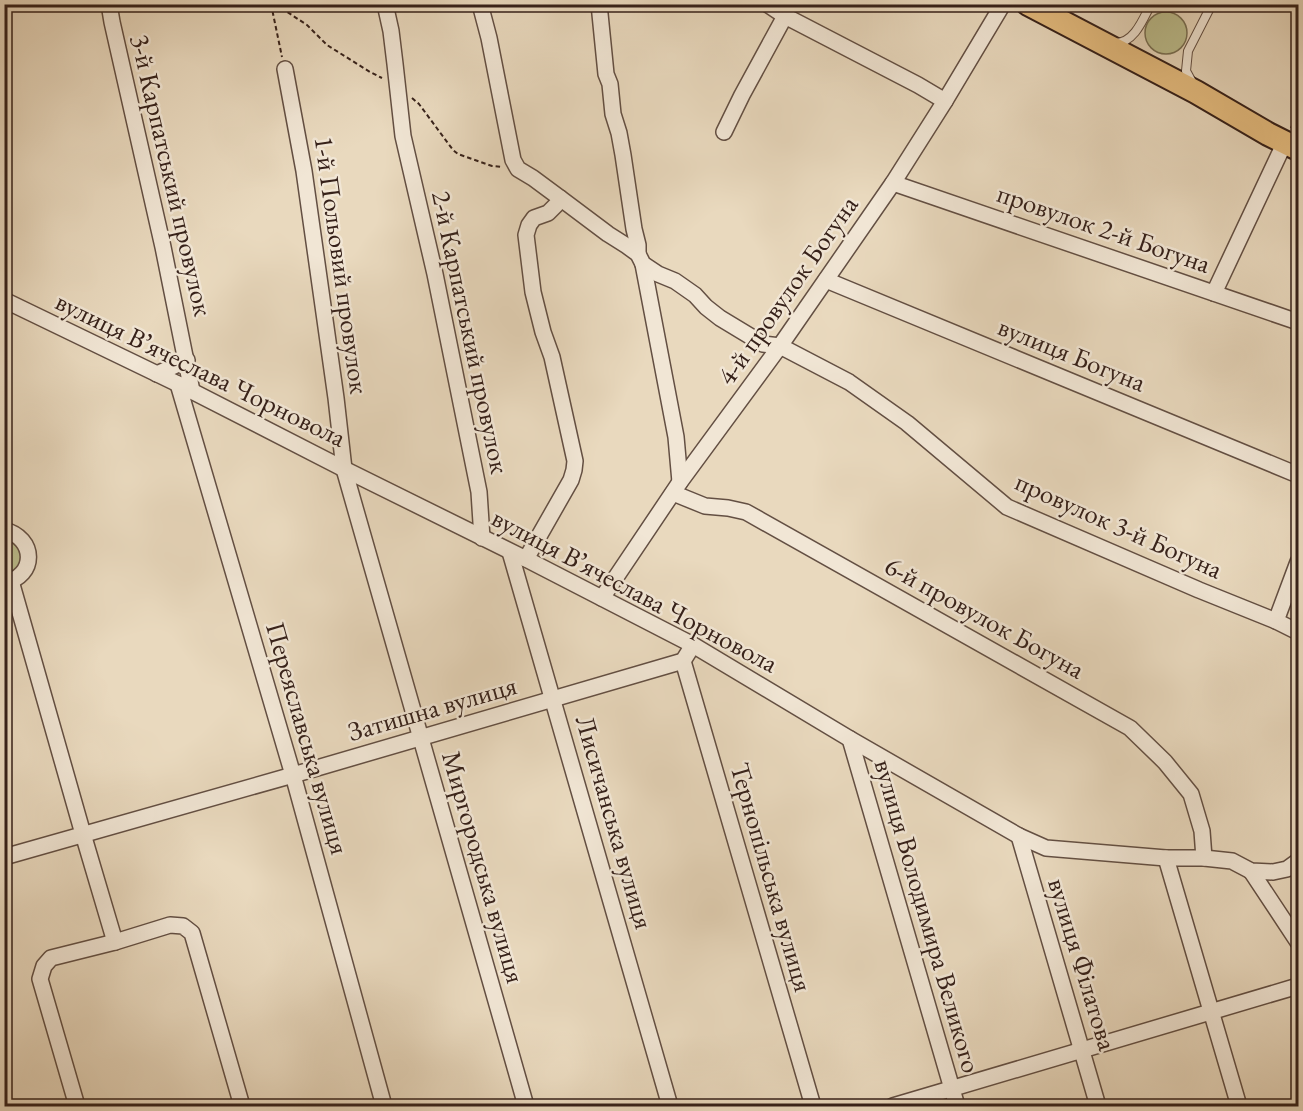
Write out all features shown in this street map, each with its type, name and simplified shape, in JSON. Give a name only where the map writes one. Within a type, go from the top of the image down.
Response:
[{"type":"main road","points":[[1028,4],[1196,92],[1292,146]]},
{"type":"street","name":"3-й Карпатський провулок","points":[[109,4],[192,391]]},
{"type":"street","name":"2-й Карпатський провулок","points":[[385,4],[391,31],[403,136],[435,274],[479,492],[482,538]]},
{"type":"street","points":[[480,4],[513,160],[518,169]]},
{"type":"street","points":[[599,4],[606,74],[610,84],[634,229],[676,437],[676,487]]},
{"type":"street","points":[[767,4],[785,16],[945,101]]},
{"type":"street","name":"4-й провулок Богуна","points":[[602,598],[676,487],[780,346],[893,183],[1003,4]]},
{"type":"street","points":[[724,132],[785,16]]},
{"type":"street","name":"1-й Польовий провулок","points":[[285,69],[304,171],[344,469]]},
{"type":"street","points":[[1214,293],[1292,146]]},
{"type":"street","name":"провулок 3-й Богуна","points":[[518,169],[627,246],[658,274],[675,281],[695,295],[720,318],[763,344],[780,346],[849,382],[907,423],[1007,507],[1299,632]]},
{"type":"street","name":"провулок 2-й Богуна","points":[[893,183],[1299,322]]},
{"type":"street","points":[[526,558],[571,480],[575,460],[552,357],[533,292],[526,235],[534,218],[548,213],[560,198]]},
{"type":"street","name":"вулиця Богуна","points":[[826,280],[1299,475]]},
{"type":"street","name":"вулиця Вʼячеслава Чорновола","points":[[4,300],[526,558],[693,645],[1019,836],[1046,848],[1232,861],[1251,871]]},
{"type":"street","points":[[157,374],[187,360]]},
{"type":"street","name":"Переяславська вулиця","points":[[177,384],[293,775],[384,1107]]},
{"type":"street","name":"Миргородська вулиця","points":[[344,469],[526,1107]]},
{"type":"street","name":"6-й провулок Богуна","points":[[676,487],[705,507],[729,508],[746,512],[1130,728],[1165,762],[1191,794],[1202,831],[1204,858]]},
{"type":"street","points":[[4,530],[20,537],[29,553],[25,570],[19,577],[8,582],[116,942]]},
{"type":"street","name":"Лисичанська вулиця","points":[[510,552],[670,1107]]},
{"type":"street","points":[[1276,621],[1299,562]]},
{"type":"street","points":[[683,661],[693,645]]},
{"type":"street","name":"Затишна вулиця","points":[[4,857],[683,661]]},
{"type":"street","name":"Тернопільська вулиця","points":[[683,661],[813,1107]]},
{"type":"street","name":"вулиця Володимира Великого","points":[[850,739],[957,1107]]},
{"type":"street","name":"вулиця Філатова","points":[[1019,836],[1098,1107]]},
{"type":"street","points":[[1166,858],[1239,1107]]},
{"type":"street","points":[[1251,871],[1273,872],[1287,869],[1299,861]]},
{"type":"street","points":[[1251,871],[1299,942]]},
{"type":"street","points":[[77,1107],[40,979],[44,966],[51,958],[170,926],[183,926],[192,933],[242,1107]]},
{"type":"street","points":[[893,1107],[1299,986]]},
{"type":"lane","points":[[1102,43],[1120,43],[1133,36],[1151,4]]},
{"type":"lane","points":[[1196,92],[1186,71],[1188,51],[1212,4]]},
{"type":"path","points":[[273,4],[285,69]]},
{"type":"path","points":[[273,4],[307,25],[327,45],[370,72],[398,86],[419,105],[458,154],[492,166],[518,169]]},
{"type":"green space","points":[[1166,12],[1181,18],[1187,33],[1181,48],[1166,54],[1151,48],[1145,33],[1151,18]]},
{"type":"green space","points":[[4,537],[9,538],[21,551],[18,567],[13,572],[4,575]]}]
